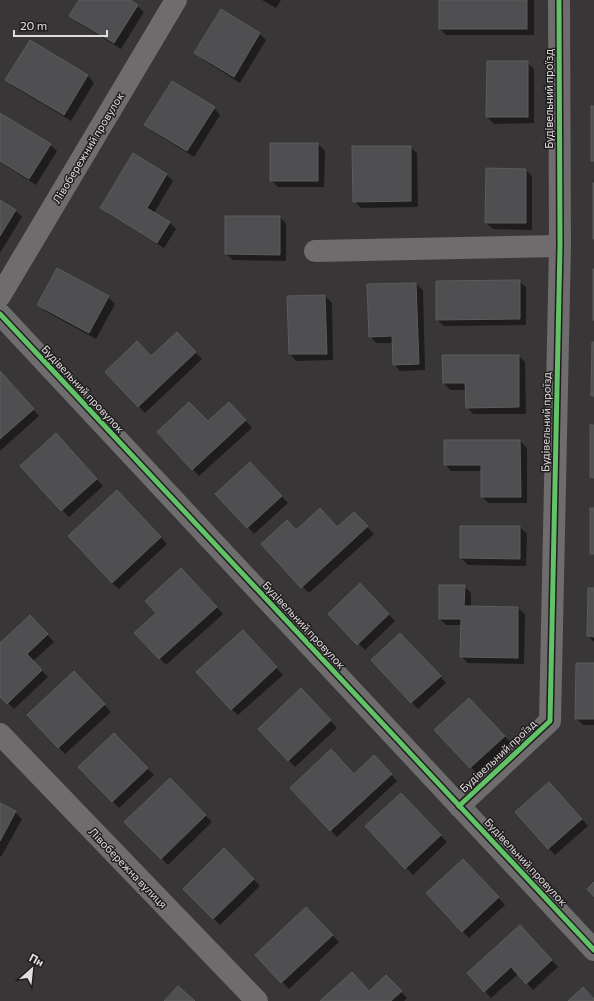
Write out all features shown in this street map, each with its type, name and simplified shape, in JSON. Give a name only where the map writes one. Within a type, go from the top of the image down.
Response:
[{"type":"street","name":"Лівобережний провулок","points":[[0,296],[176,0]]},
{"type":"street","name":"Будівельний проїзд","points":[[459,806],[550,721],[560,246],[559,0]]},
{"type":"street","points":[[315,251],[560,246]]},
{"type":"street","name":"Будівельний провулок","points":[[0,314],[594,950]]},
{"type":"street","name":"Лівобережна вулиця","points":[[0,734],[257,1001]]},
{"type":"building","points":[[79,0],[130,0],[138,5],[114,43],[69,16]]},
{"type":"building","points":[[439,0],[527,0],[527,29],[439,29]]},
{"type":"building","points":[[221,9],[260,33],[234,77],[194,53]]},
{"type":"building","points":[[30,40],[88,75],[64,115],[5,80]]},
{"type":"building","points":[[487,61],[528,61],[528,117],[486,117]]},
{"type":"building","points":[[172,81],[215,107],[187,151],[144,125]]},
{"type":"building","points":[[591,106],[594,106],[594,161],[591,161]]},
{"type":"building","points":[[0,113],[51,144],[29,179],[0,161]]},
{"type":"building","points":[[270,143],[318,143],[318,181],[270,181]]},
{"type":"building","points":[[352,146],[411,146],[411,201],[353,202]]},
{"type":"building","points":[[133,153],[167,174],[147,208],[170,222],[157,243],[100,208]]},
{"type":"building","points":[[486,168],[526,169],[526,223],[485,223]]},
{"type":"building","points":[[594,183],[594,239],[593,239]]},
{"type":"building","points":[[0,200],[16,210],[0,236]]},
{"type":"building","points":[[225,216],[280,216],[280,255],[225,254]]},
{"type":"building","points":[[57,268],[109,296],[89,333],[37,305]]},
{"type":"building","points":[[594,269],[594,320],[593,320]]},
{"type":"building","points":[[520,280],[520,319],[436,320],[436,281]]},
{"type":"building","points":[[416,283],[419,364],[393,365],[392,336],[369,337],[367,284]]},
{"type":"building","points":[[325,295],[327,354],[289,354],[287,296]]},
{"type":"building","points":[[177,332],[196,352],[138,407],[105,372],[137,341],[151,356]]},
{"type":"building","points":[[592,342],[594,342],[594,396],[591,396]]},
{"type":"building","points":[[442,355],[519,355],[519,407],[466,408],[465,383],[443,383]]},
{"type":"building","points":[[0,371],[34,409],[0,439]]},
{"type":"building","points":[[189,402],[208,421],[229,402],[246,420],[192,470],[157,432]]},
{"type":"building","points":[[590,425],[594,425],[594,478],[590,477]]},
{"type":"building","points":[[56,433],[97,479],[61,511],[20,466]]},
{"type":"building","points":[[444,440],[520,440],[521,497],[481,497],[481,465],[444,465]]},
{"type":"building","points":[[250,462],[282,496],[247,528],[215,494]]},
{"type":"building","points":[[117,490],[161,537],[112,583],[68,536]]},
{"type":"building","points":[[320,508],[337,527],[354,512],[368,526],[301,588],[261,544],[287,520],[296,530]]},
{"type":"building","points":[[590,508],[594,508],[594,554],[590,554]]},
{"type":"building","points":[[460,526],[520,526],[520,559],[460,558]]},
{"type":"building","points":[[181,568],[217,607],[159,659],[134,633],[156,613],[145,601]]},
{"type":"building","points":[[360,583],[389,614],[357,645],[328,614]]},
{"type":"building","points":[[439,585],[465,585],[464,606],[518,607],[518,658],[460,657],[461,619],[439,619]]},
{"type":"building","points":[[588,588],[594,588],[594,637],[587,636]]},
{"type":"building","points":[[30,615],[48,634],[27,654],[42,670],[7,704],[0,697],[0,643]]},
{"type":"building","points":[[243,630],[277,667],[231,710],[196,672]]},
{"type":"building","points":[[400,633],[441,676],[411,703],[371,660]]},
{"type":"building","points":[[576,663],[594,663],[594,719],[575,719]]},
{"type":"building","points":[[74,671],[105,704],[58,748],[27,715]]},
{"type":"building","points":[[301,688],[331,720],[288,761],[258,729]]},
{"type":"building","points":[[469,698],[505,736],[470,768],[434,730]]},
{"type":"building","points":[[114,733],[148,768],[112,802],[78,767]]},
{"type":"building","points":[[331,749],[354,774],[374,755],[392,774],[330,831],[290,788]]},
{"type":"building","points":[[170,778],[206,815],[161,859],[124,822]]},
{"type":"building","points":[[549,782],[582,819],[548,849],[515,812]]},
{"type":"building","points":[[401,793],[441,835],[405,869],[365,826]]},
{"type":"building","points":[[0,803],[16,811],[0,841]]},
{"type":"building","points":[[224,848],[254,879],[213,919],[183,889]]},
{"type":"building","points":[[463,859],[499,897],[462,932],[426,893]]},
{"type":"building","points":[[594,882],[594,897],[587,889]]},
{"type":"building","points":[[306,907],[333,935],[281,983],[255,955]]},
{"type":"building","points":[[520,925],[552,960],[526,984],[511,967],[484,992],[467,973]]},
{"type":"building","points":[[352,972],[369,991],[386,975],[402,991],[391,1001],[320,1001]]},
{"type":"building","points":[[178,986],[195,1001],[164,1001]]},
{"type":"building","points":[[583,987],[594,999],[594,1001],[568,1001]]},
{"type":"cycle path","points":[[459,806],[550,721],[560,246],[559,0]]},
{"type":"cycle path","points":[[0,314],[594,950]]}]
